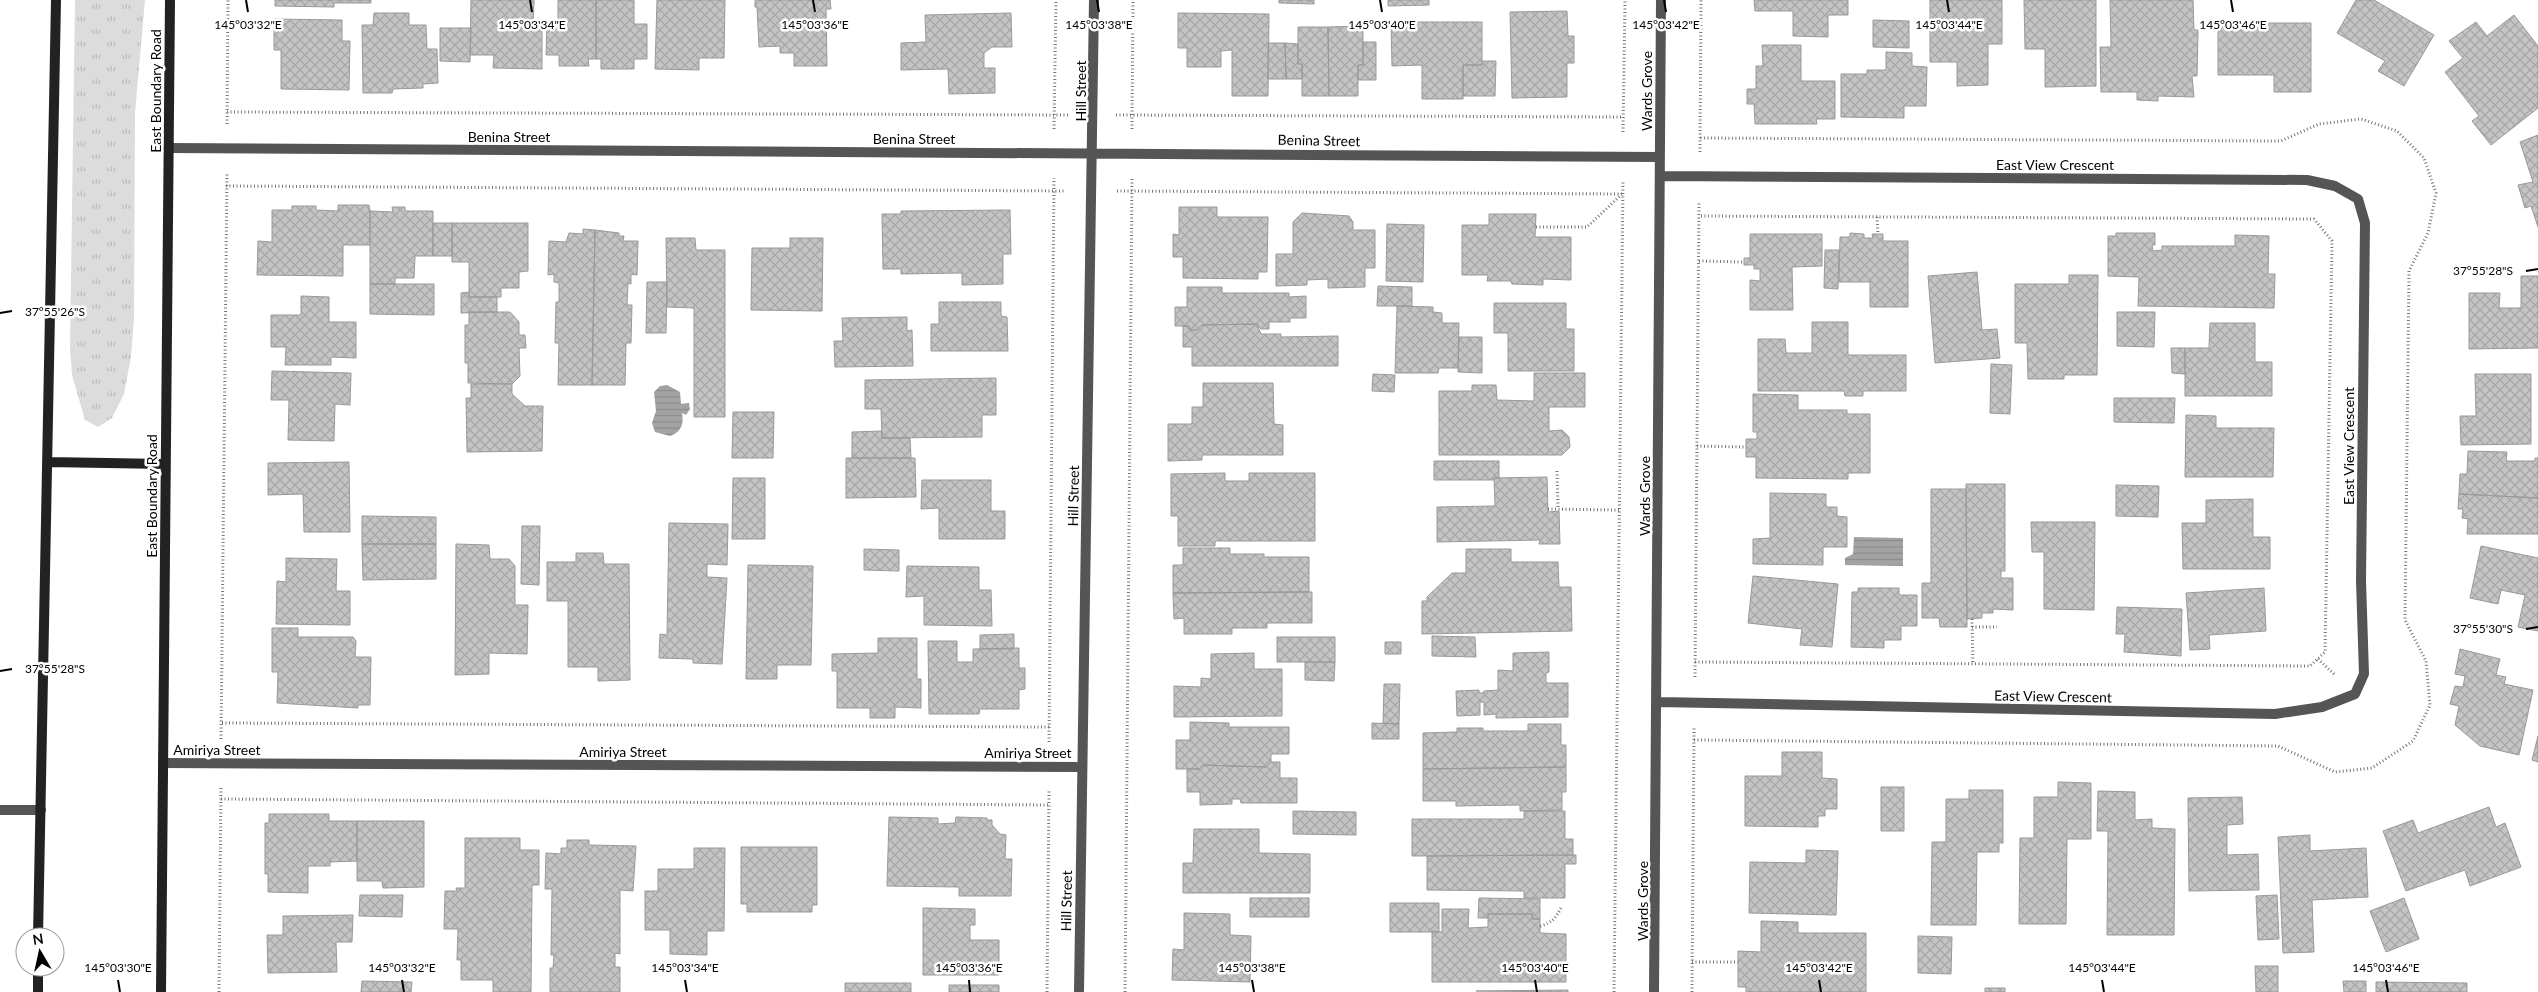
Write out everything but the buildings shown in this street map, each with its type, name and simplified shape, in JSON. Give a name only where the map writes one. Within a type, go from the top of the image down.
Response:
[{"type":"main road","points":[[38,927],[56,0]]},
{"type":"main road","name":"East Boundary Road","points":[[161,992],[170,0]]},
{"type":"main road","points":[[48,462],[165,464]]},
{"type":"main road","points":[[38,977],[38,992]]},
{"type":"street","name":"Hill Street","points":[[1079,992],[1094,152],[1094,0]]},
{"type":"street","name":"Wards Grove","points":[[1654,992],[1658,702],[1661,0]]},
{"type":"street","name":"Benina Street","points":[[168,148],[1132,152],[1660,157]]},
{"type":"street","name":"East View Crescent","points":[[1658,702],[2276,714],[2322,707],[2355,694],[2364,674],[2361,582],[2365,223],[2358,199],[2335,186],[2307,180],[1660,176]]},
{"type":"street","name":"Amiriya Street","points":[[163,763],[1082,767]]},
{"type":"street","points":[[0,810],[40,810]]},
{"type":"path","points":[[219,992],[228,0]]},
{"type":"path","points":[[1047,992],[1056,0]]},
{"type":"path","points":[[1125,992],[1133,0]]},
{"type":"path","points":[[1614,992],[1625,0]]},
{"type":"path","points":[[1692,992],[1701,0]]},
{"type":"path","points":[[227,112],[1623,117]]},
{"type":"path","points":[[1694,740],[2278,746],[2335,772],[2372,768],[2413,741],[2430,705],[2426,661],[2405,620],[2409,271],[2428,233],[2436,193],[2424,158],[2397,131],[2361,119],[2319,124],[2281,141],[1700,138]]},
{"type":"path","points":[[226,186],[1623,194]]},
{"type":"path","points":[[1536,226],[1587,227],[1623,194]]},
{"type":"path","points":[[1695,662],[2310,666],[2325,652],[2332,242],[2314,218],[1699,216]]},
{"type":"path","points":[[1877,217],[1878,234]]},
{"type":"path","points":[[1699,261],[1744,262]]},
{"type":"path","points":[[1697,446],[1746,447]]},
{"type":"path","points":[[1557,471],[1558,509]]},
{"type":"path","points":[[1548,509],[1619,510]]},
{"type":"path","points":[[1972,619],[1973,664]]},
{"type":"path","points":[[1972,627],[1997,627]]},
{"type":"path","points":[[222,723],[1049,727]]},
{"type":"path","points":[[221,799],[1048,805]]},
{"type":"path","points":[[1540,926],[1548,924],[1555,919],[1562,906]]},
{"type":"path","points":[[1692,962],[1738,962]]},
{"type":"green space","points":[[75,0],[145,0],[135,113],[134,318],[131,357],[124,394],[112,418],[98,427],[85,420],[72,375],[70,349]]},
{"type":"shaded area","points":[[667,385],[680,392],[681,404],[689,403],[690,409],[686,415],[682,413],[683,421],[681,428],[670,436],[655,432],[652,423],[656,411],[654,392],[660,386]]},
{"type":"shaded area","points":[[1854,537],[1903,538],[1903,566],[1845,565],[1845,558],[1853,554]]}]
